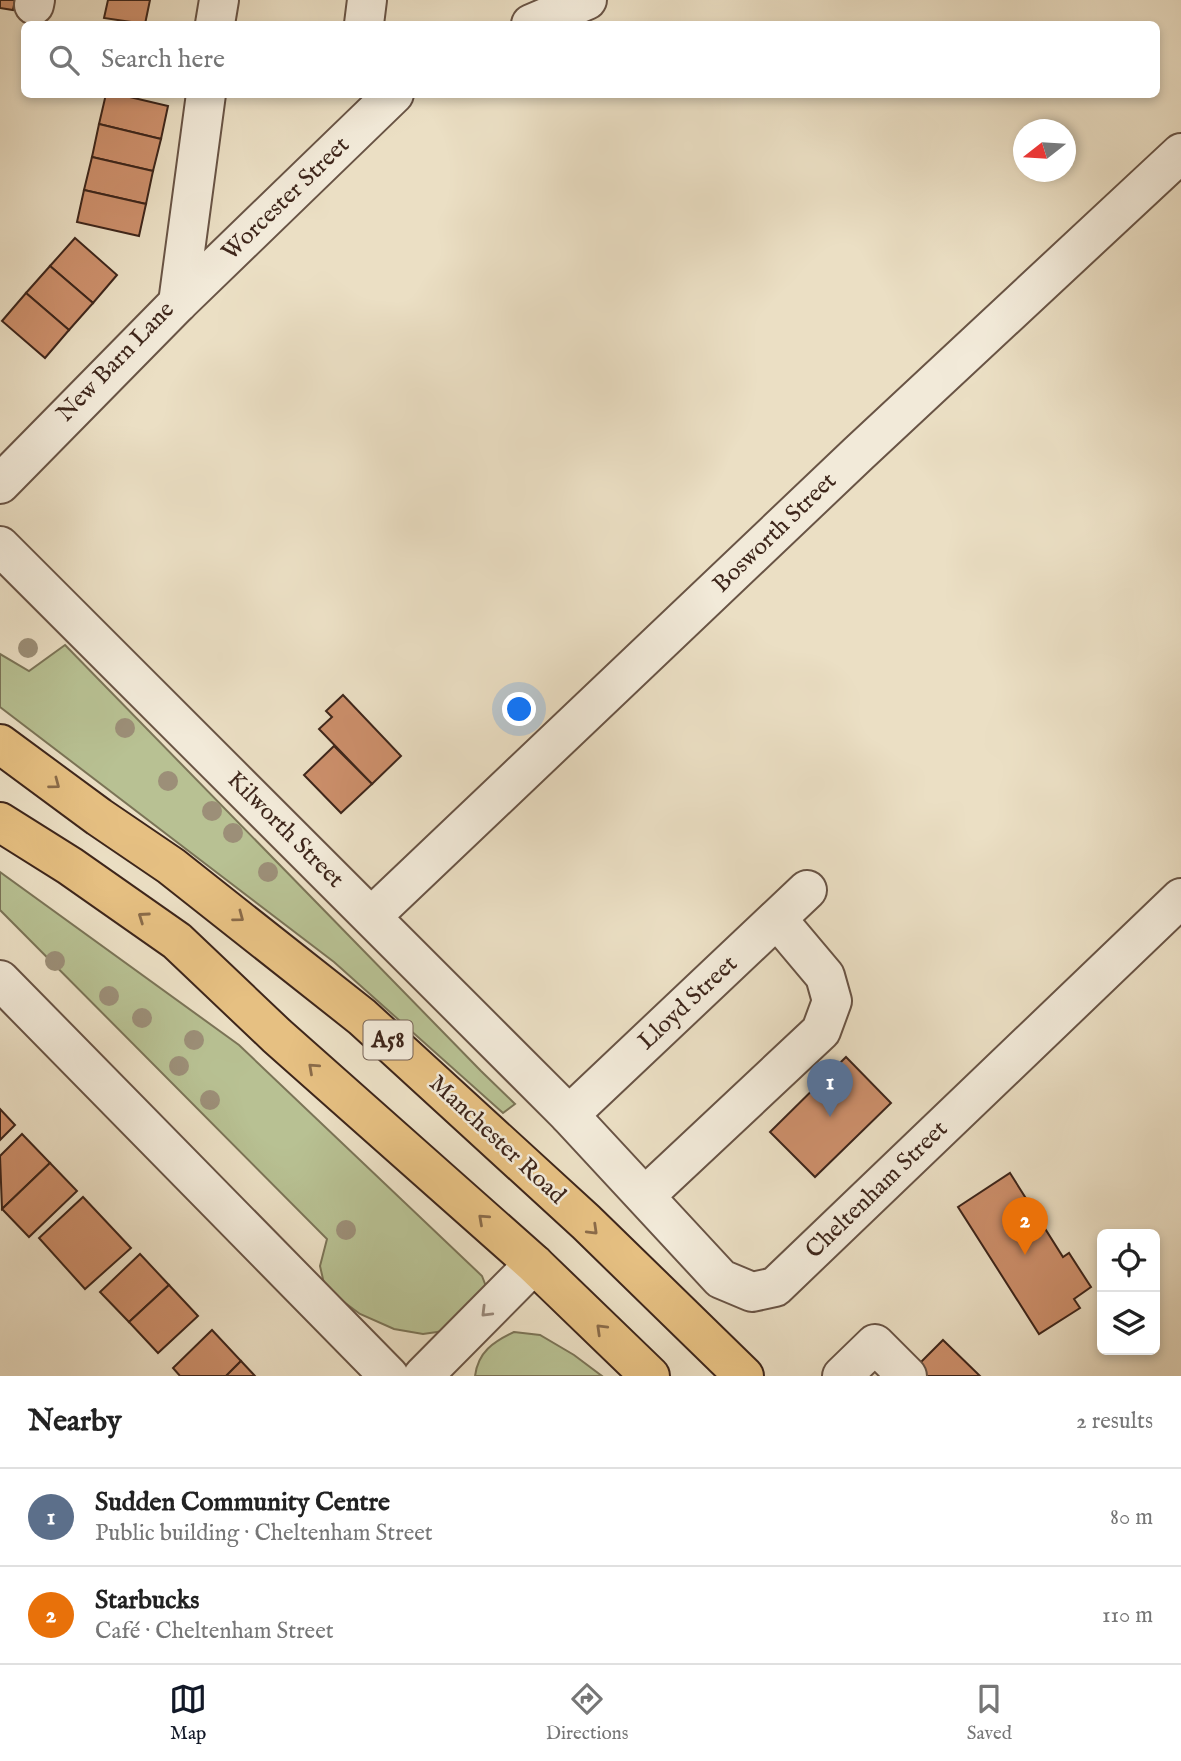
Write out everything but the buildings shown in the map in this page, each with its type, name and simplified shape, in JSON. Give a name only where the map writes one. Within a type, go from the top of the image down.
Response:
[{"type":"highway","name":"Manchester Road","points":[[0,744],[181,873],[362,1017],[576,1213],[744,1376]]},
{"type":"highway","points":[[0,822],[70,866],[177,941],[277,1036],[534,1264],[650,1376]]},
{"type":"street","points":[[216,21],[219,0]]},
{"type":"street","points":[[364,21],[367,0]]},
{"type":"street","points":[[538,21],[587,0]]},
{"type":"street","name":"New Barn Lane","points":[[0,484],[178,303],[205,98]]},
{"type":"street","points":[[353,135],[357,98]]},
{"type":"street","name":"Worcester Street","points":[[178,303],[390,98]]},
{"type":"street","name":"Bosworth Street","points":[[372,916],[858,454],[1181,153]]},
{"type":"street","name":"Kilworth Street","points":[[0,546],[569,1115]]},
{"type":"street","name":"Lloyd Street","points":[[569,1115],[807,890]]},
{"type":"street","name":"Cheltenham Street","points":[[569,1115],[721,1279],[752,1292],[775,1287],[1180,900]]},
{"type":"street","points":[[645,1196],[821,1031],[832,1001],[825,976],[777,919]]},
{"type":"street","points":[[0,979],[390,1376]]},
{"type":"street","points":[[423,1376],[534,1264]]},
{"type":"street","points":[[842,1376],[875,1344],[907,1376]]},
{"type":"green space","points":[[65,645],[515,1104],[503,1113],[334,962],[0,707],[0,654],[29,671]]},
{"type":"green space","points":[[0,872],[239,1045],[482,1276],[487,1289],[444,1331],[423,1334],[394,1329],[360,1314],[325,1288],[320,1266],[327,1239],[0,910]]},
{"type":"green space","points":[[514,1332],[540,1335],[602,1376],[475,1376],[483,1354],[499,1340]]},
{"type":"place","name":"Sudden Community Centre","points":[[830,1117]]},
{"type":"place","name":"Starbucks","points":[[1025,1255]]}]
